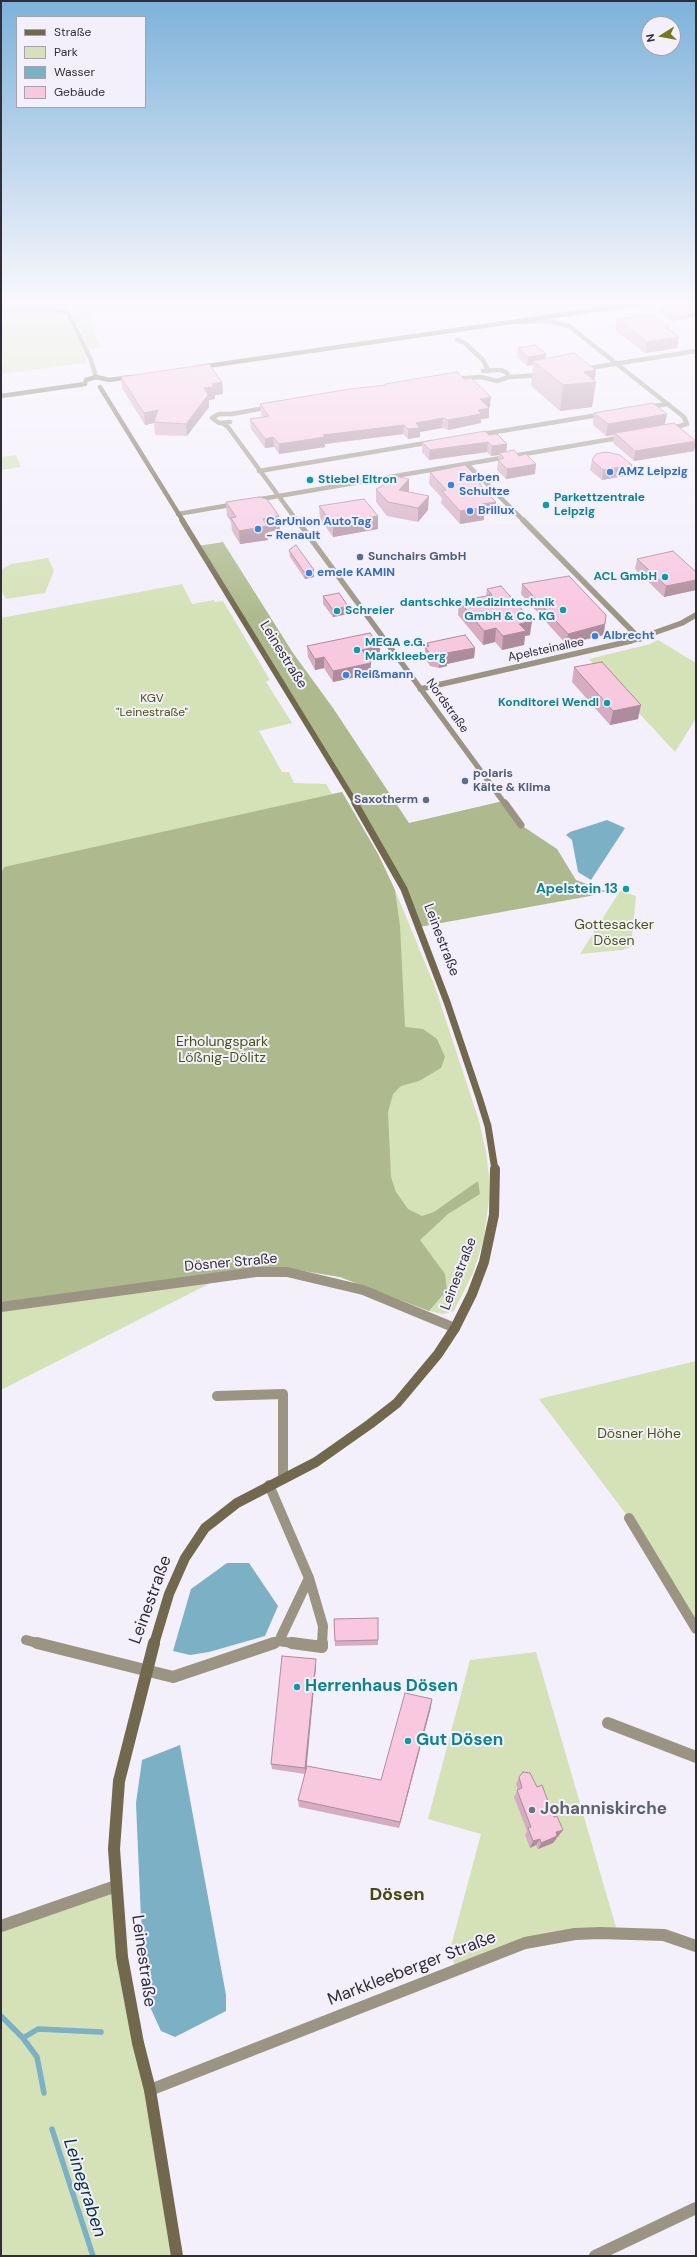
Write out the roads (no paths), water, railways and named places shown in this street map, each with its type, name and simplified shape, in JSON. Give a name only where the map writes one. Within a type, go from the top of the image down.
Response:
[{"type":"main road","name":"Leinestraße","points":[[112,407],[331,762],[386,854],[404,889],[461,1040],[488,1126],[496,1191],[494,1215],[488,1249],[472,1294],[455,1328],[438,1354],[397,1403],[348,1441],[316,1462],[269,1485],[221,1514],[196,1538],[184,1558],[169,1594],[146,1670],[119,1781],[114,1849],[116,1886],[122,1956],[138,2043],[150,2090],[178,2256]]},
{"type":"street","points":[[232,414],[236,418],[230,422],[222,423],[213,421],[213,416],[221,413],[232,414],[266,407]]},
{"type":"street","points":[[664,430],[690,424],[672,407]]},
{"type":"street","points":[[471,436],[607,414]]},
{"type":"street","points":[[228,427],[230,422]]},
{"type":"street","name":"Nordstraße","points":[[222,423],[228,427],[521,825]]},
{"type":"street","points":[[250,501],[630,436]]},
{"type":"street","points":[[259,471],[437,442]]},
{"type":"street","points":[[467,464],[640,639]]},
{"type":"street","points":[[178,514],[243,503]]},
{"type":"street","name":"Apelsteinallee","points":[[420,688],[580,654],[640,639],[682,623],[696,615]]},
{"type":"street","name":"Dösner Straße","points":[[1,1308],[230,1275],[256,1272],[287,1272],[363,1290],[455,1328]]},
{"type":"street","points":[[217,1396],[283,1394],[283,1479]]},
{"type":"street","points":[[26,1640],[173,1677],[279,1641],[322,1647],[323,1626],[309,1578],[269,1485]]},
{"type":"street","points":[[629,1518],[696,1629]]},
{"type":"street","points":[[279,1641],[309,1578]]},
{"type":"street","points":[[608,1723],[696,1757]]},
{"type":"street","points":[[1,1926],[116,1886]]},
{"type":"street","name":"Markkleeberger Straße","points":[[150,2090],[525,1943],[575,1934],[600,1933],[664,1936],[696,1946]]},
{"type":"street","points":[[595,2256],[696,2208]]},
{"type":"water","points":[[607,820],[625,828],[591,880],[578,872],[572,840],[566,835],[570,832]]},
{"type":"water","points":[[227,1563],[249,1563],[278,1606],[265,1636],[209,1652],[190,1655],[173,1651],[191,1589]]},
{"type":"water","points":[[180,1745],[226,1995],[226,2011],[175,2037],[161,2031],[150,2007],[141,1918],[136,1803],[142,1760]]},
{"type":"waterway","name":"Leinegraben","points":[[1,2016],[23,2038]]},
{"type":"waterway","points":[[23,2038],[38,2029],[101,2032]]},
{"type":"waterway","name":"Leinegraben","points":[[23,2038],[37,2057],[44,2093]]},
{"type":"waterway","name":"Leinegraben","points":[[52,2129],[93,2256]]},
{"type":"place","name":"AMZ Leipzig","points":[[610,472]]},
{"type":"place","name":"Stiebel Eltron","points":[[310,480]]},
{"type":"place","name":"Farben Schultze","points":[[451,485]]},
{"type":"place","name":"Parkettzentrale Leipzig","points":[[546,505]]},
{"type":"place","name":"Brillux","points":[[470,511]]},
{"type":"place","name":"CarUnion AutoTag - Renault","points":[[258,529]]},
{"type":"place","name":"Sunchairs GmbH","points":[[360,557]]},
{"type":"place","name":"emele KAMIN","points":[[309,573]]},
{"type":"place","name":"ACL GmbH","points":[[665,577]]},
{"type":"place","name":"dantschke Medizintechnik GmbH & Co. KG","points":[[563,610]]},
{"type":"place","name":"Schreier","points":[[337,611]]},
{"type":"place","name":"Albrecht","points":[[595,636]]},
{"type":"place","name":"MEGA e.G. Markkleeberg","points":[[357,650]]},
{"type":"place","name":"Reißmann","points":[[346,675]]},
{"type":"place","name":"Konditorei Wendl","points":[[607,703]]},
{"type":"place","name":"polaris Kälte & Klima","points":[[465,781]]},
{"type":"place","name":"Saxotherm","points":[[426,800]]},
{"type":"place","name":"Apelstein 13","points":[[626,889]]},
{"type":"place","name":"Herrenhaus Dösen","points":[[297,1687]]},
{"type":"place","name":"Gut Dösen","points":[[408,1741]]},
{"type":"place","name":"Johanniskirche","points":[[532,1810]]},
{"type":"district","name":"Dösen","points":[[397,1895]]},
{"type":"park label","name":"KGV \"Leinestraße\"","points":[[152,706]]},
{"type":"park label","name":"Gottesacker Dösen","points":[[614,934]]},
{"type":"park label","name":"Erholungspark Lößnig-Dölitz","points":[[222,1050]]},
{"type":"park label","name":"Dösner Höhe","points":[[639,1434]]}]
